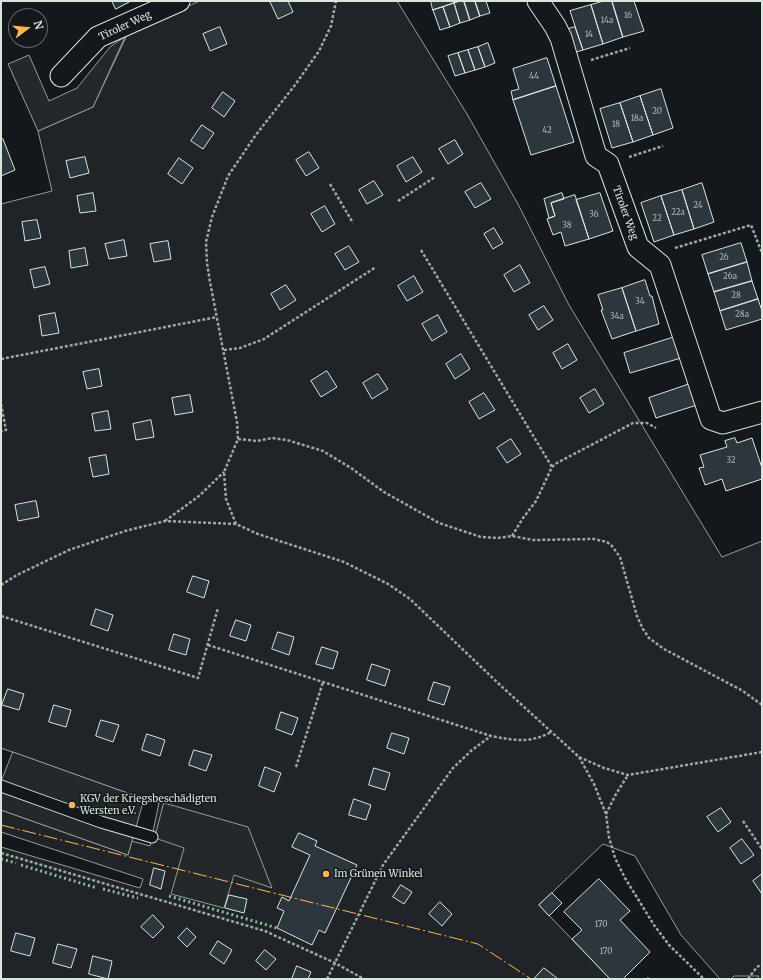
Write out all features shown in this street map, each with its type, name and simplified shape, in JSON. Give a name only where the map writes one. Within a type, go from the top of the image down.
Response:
[{"type":"street","name":"Tiroler Weg","points":[[61,76],[98,37],[179,1]]},
{"type":"street","name":"Tiroler Weg","points":[[538,1],[555,26],[560,38],[596,156],[608,164],[638,247],[660,265],[711,418],[723,423],[762,412]]},
{"type":"lane","points":[[1,786],[101,822],[152,837]]},
{"type":"path","points":[[165,521],[199,496],[224,472],[238,439],[237,422],[207,263],[206,242],[212,217],[228,176],[255,136],[295,85],[319,50],[331,26],[336,1]]},
{"type":"path","points":[[569,67],[630,48]]},
{"type":"path","points":[[608,164],[663,146]]},
{"type":"path","points":[[398,201],[435,177]]},
{"type":"path","points":[[330,184],[354,223]]},
{"type":"path","points":[[650,256],[751,225],[762,253]]},
{"type":"path","points":[[421,250],[552,467]]},
{"type":"path","points":[[224,350],[240,348],[264,339],[376,267]]},
{"type":"path","points":[[1,359],[217,317]]},
{"type":"path","points":[[1,404],[6,430],[1,431]]},
{"type":"path","points":[[512,536],[536,501],[552,467],[570,455],[633,423],[646,423],[656,428]]},
{"type":"path","points":[[238,439],[257,441],[272,438],[287,440],[323,451],[351,468],[384,492],[438,523],[481,537],[498,538],[512,536],[533,540],[594,539],[607,542],[620,557],[637,616],[649,638],[664,649],[743,691],[762,705]]},
{"type":"path","points":[[224,472],[226,499],[236,524]]},
{"type":"path","points":[[1,586],[17,575],[69,550],[125,531],[165,521],[236,524],[258,534],[344,562],[388,584],[410,600],[579,757],[604,768],[628,775],[762,752]]},
{"type":"path","points":[[1,616],[198,678],[218,608]]},
{"type":"path","points":[[208,645],[491,736],[511,740],[532,740],[551,732]]},
{"type":"path","points":[[296,767],[323,682]]},
{"type":"path","points":[[327,979],[383,864],[453,768],[472,750],[491,736]]},
{"type":"path","points":[[579,757],[594,784],[606,814],[609,837],[615,858],[625,878],[654,925],[669,945],[704,979]]},
{"type":"path","points":[[606,814],[628,775]]},
{"type":"path","points":[[744,821],[762,848]]},
{"type":"path","points":[[1,852],[265,931],[335,963],[364,979]]},
{"type":"path","points":[[748,979],[757,967],[762,964]]},
{"type":"shaded area","points":[[200,1],[397,1],[467,114],[519,206],[569,305],[722,557],[762,541],[762,979],[757,979],[759,976],[734,976],[731,979],[720,979],[681,935],[635,856],[603,844],[539,905],[610,979],[1,979],[1,847],[140,888],[143,879],[1,832],[1,810],[128,855],[132,841],[150,846],[159,803],[1,748],[1,204],[52,191],[38,131],[93,107],[127,35]]},
{"type":"shaded area","points":[[125,37],[93,107],[38,131],[8,64],[29,55],[49,101],[77,88],[110,47]]},
{"type":"shaded area","name":"KGV der Kriegsbeschädigten Wersten e.V.","points":[[13,752],[144,799],[128,855],[1,810],[1,782]]},
{"type":"shaded area","points":[[164,803],[248,827],[272,888],[234,875],[224,908],[171,894],[184,848],[155,838]]},
{"type":"building","points":[[112,1],[131,1],[116,9]]},
{"type":"building","points":[[288,1],[293,12],[278,19],[270,2]]},
{"type":"building","points":[[431,1],[460,1],[433,10]]},
{"type":"building","points":[[464,1],[470,20],[460,23],[454,3]]},
{"type":"building","points":[[464,1],[475,1],[480,16],[470,20]]},
{"type":"building","points":[[475,1],[486,1],[490,13],[480,16]]},
{"type":"building","points":[[604,1],[612,1],[623,37],[603,44],[591,5]]},
{"type":"building","points":[[612,1],[634,1],[644,31],[623,37]]},
{"type":"building","points":[[454,3],[460,23],[450,27],[443,7]]},
{"type":"building","points":[[591,5],[603,44],[583,50],[570,11]]},
{"type":"building","points":[[443,7],[450,27],[440,30],[433,10]]},
{"type":"building","points":[[220,27],[227,44],[210,51],[203,34]]},
{"type":"building","points":[[575,27],[583,50],[573,53],[565,30]]},
{"type":"building","points":[[488,43],[495,63],[485,67],[478,47]]},
{"type":"building","points":[[478,47],[485,67],[475,70],[468,50]]},
{"type":"building","points":[[468,50],[475,70],[465,73],[458,53]]},
{"type":"building","points":[[458,53],[465,73],[455,76],[448,56]]},
{"type":"building","points":[[547,58],[556,86],[513,100],[511,91],[519,89],[513,69]]},
{"type":"building","points":[[556,86],[574,142],[531,155],[513,100]]},
{"type":"building","points":[[661,89],[673,128],[653,135],[640,96]]},
{"type":"building","points":[[223,92],[235,101],[224,117],[212,108]]},
{"type":"building","points":[[640,96],[653,135],[633,142],[620,103]]},
{"type":"building","points":[[620,103],[633,142],[612,148],[600,109]]},
{"type":"building","points":[[202,125],[214,133],[203,149],[191,141]]},
{"type":"building","points":[[3,139],[15,170],[1,176],[1,140]]},
{"type":"building","points":[[455,140],[463,154],[448,164],[439,149]]},
{"type":"building","points":[[309,152],[319,168],[306,176],[296,160]]},
{"type":"building","points":[[85,157],[89,173],[70,178],[66,161]]},
{"type":"building","points":[[413,157],[422,172],[406,182],[397,166]]},
{"type":"building","points":[[179,158],[193,168],[182,184],[168,174]]},
{"type":"building","points":[[374,181],[383,195],[367,204],[359,190]]},
{"type":"building","points":[[481,183],[491,199],[475,208],[465,192]]},
{"type":"building","points":[[702,183],[714,222],[694,229],[682,190]]},
{"type":"building","points":[[682,190],[694,229],[674,235],[661,196]]},
{"type":"building","points":[[93,193],[96,211],[80,213],[77,196]]},
{"type":"building","points":[[562,193],[564,199],[551,203],[555,216],[549,218],[544,199]]},
{"type":"building","points":[[600,193],[613,231],[589,239],[576,200]]},
{"type":"building","points":[[575,195],[589,239],[565,246],[561,232],[553,235],[547,219],[555,216],[551,203]]},
{"type":"building","points":[[661,196],[674,235],[654,242],[641,203]]},
{"type":"building","points":[[325,206],[335,224],[322,232],[311,214]]},
{"type":"building","points":[[37,220],[41,238],[25,241],[22,222]]},
{"type":"building","points":[[494,228],[503,243],[493,249],[484,234]]},
{"type":"building","points":[[124,240],[127,256],[109,259],[105,244]]},
{"type":"building","points":[[168,241],[171,259],[154,262],[150,244]]},
{"type":"building","points":[[741,243],[747,262],[708,274],[702,255]]},
{"type":"building","points":[[349,246],[359,262],[345,270],[335,254]]},
{"type":"building","points":[[85,248],[88,265],[71,268],[69,251]]},
{"type":"building","points":[[747,262],[752,281],[714,292],[708,274]]},
{"type":"building","points":[[520,265],[530,283],[514,292],[504,275]]},
{"type":"building","points":[[45,267],[50,284],[34,288],[30,270]]},
{"type":"building","points":[[414,276],[423,292],[407,301],[398,286]]},
{"type":"building","points":[[645,280],[650,296],[652,296],[659,324],[636,331],[622,288]]},
{"type":"building","points":[[752,281],[758,299],[720,311],[714,292]]},
{"type":"building","points":[[286,285],[296,300],[280,310],[271,294]]},
{"type":"building","points":[[622,288],[636,331],[612,339],[601,310],[603,310],[598,295]]},
{"type":"building","points":[[758,299],[762,311],[762,319],[726,330],[720,311]]},
{"type":"building","points":[[544,306],[553,320],[538,330],[529,315]]},
{"type":"building","points":[[55,313],[59,333],[42,336],[39,316]]},
{"type":"building","points":[[438,315],[447,332],[432,341],[422,324]]},
{"type":"building","points":[[675,337],[681,358],[630,373],[624,353]]},
{"type":"building","points":[[568,344],[577,360],[562,369],[553,353]]},
{"type":"building","points":[[461,354],[470,369],[455,379],[446,364]]},
{"type":"building","points":[[99,369],[102,386],[87,389],[83,372]]},
{"type":"building","points":[[327,371],[337,387],[321,397],[311,381]]},
{"type":"building","points":[[378,374],[388,389],[372,399],[363,383]]},
{"type":"building","points":[[690,384],[697,405],[656,418],[649,398]]},
{"type":"building","points":[[595,389],[604,404],[589,413],[580,398]]},
{"type":"building","points":[[484,393],[495,410],[479,419],[469,402]]},
{"type":"building","points":[[190,395],[193,412],[175,415],[172,398]]},
{"type":"building","points":[[108,411],[111,429],[95,431],[92,414]]},
{"type":"building","points":[[151,420],[154,437],[136,440],[133,424]]},
{"type":"building","points":[[735,438],[737,443],[752,438],[762,468],[762,479],[726,491],[722,479],[705,485],[699,468],[704,467],[700,455],[727,447],[725,441]]},
{"type":"building","points":[[511,439],[521,454],[507,463],[497,448]]},
{"type":"building","points":[[106,455],[109,474],[93,477],[89,458]]},
{"type":"building","points":[[36,501],[39,517],[18,521],[15,505]]},
{"type":"building","points":[[193,576],[209,581],[204,598],[187,592]]},
{"type":"building","points":[[96,609],[113,615],[108,631],[91,625]]},
{"type":"building","points":[[236,620],[251,625],[246,641],[230,636]]},
{"type":"building","points":[[278,632],[294,637],[289,655],[272,649]]},
{"type":"building","points":[[174,634],[190,639],[186,655],[169,650]]},
{"type":"building","points":[[322,647],[338,652],[333,669],[316,664]]},
{"type":"building","points":[[372,664],[390,670],[385,686],[367,680]]},
{"type":"building","points":[[434,682],[450,687],[444,705],[428,700]]},
{"type":"building","points":[[8,689],[24,694],[19,710],[2,705]]},
{"type":"building","points":[[54,705],[71,710],[66,727],[49,722]]},
{"type":"building","points":[[281,712],[298,718],[292,735],[276,729]]},
{"type":"building","points":[[101,720],[119,725],[113,742],[96,736]]},
{"type":"building","points":[[392,733],[409,738],[404,754],[387,748]]},
{"type":"building","points":[[147,734],[165,740],[160,756],[142,750]]},
{"type":"building","points":[[194,750],[212,755],[206,771],[189,765]]},
{"type":"building","points":[[265,767],[281,773],[274,792],[259,786]]},
{"type":"building","points":[[374,768],[390,773],[385,790],[369,785]]},
{"type":"building","points":[[354,799],[371,805],[366,820],[349,815]]},
{"type":"building","points":[[721,808],[731,822],[718,832],[707,817]]},
{"type":"building","points":[[299,833],[317,841],[315,846],[357,865],[325,933],[319,930],[312,945],[277,928],[284,911],[277,908],[282,897],[289,901],[310,855],[292,847]]},
{"type":"building","points":[[742,839],[754,855],[741,864],[730,848]]},
{"type":"building","points":[[154,868],[165,871],[161,889],[150,885]]},
{"type":"building","points":[[762,874],[762,894],[753,881]]},
{"type":"building","points":[[599,879],[630,911],[620,920],[650,952],[623,979],[610,979],[572,939],[582,930],[564,912]]},
{"type":"building","points":[[401,885],[412,892],[404,904],[393,897]]},
{"type":"building","points":[[552,893],[562,903],[549,916],[539,905]]},
{"type":"building","points":[[229,895],[247,899],[244,913],[225,908]]},
{"type":"building","points":[[440,902],[452,914],[442,926],[429,914]]},
{"type":"building","points":[[153,915],[164,927],[153,938],[141,927]]},
{"type":"building","points":[[187,928],[196,937],[187,947],[178,938]]},
{"type":"building","points":[[16,933],[35,938],[30,956],[11,951]]},
{"type":"building","points":[[218,941],[232,950],[224,964],[210,954]]},
{"type":"building","points":[[58,944],[77,949],[71,968],[53,963]]},
{"type":"building","points":[[265,950],[276,959],[266,970],[256,961]]},
{"type":"building","points":[[93,956],[112,961],[108,979],[89,974]]},
{"type":"building","points":[[297,966],[311,972],[308,979],[292,979]]},
{"type":"building","points":[[544,968],[558,979],[534,979]]},
{"type":"hedge","points":[[1,859],[16,863]]},
{"type":"hedge","points":[[21,865],[97,888]]},
{"type":"hedge","points":[[103,889],[138,898]]},
{"type":"hedge","points":[[169,896],[277,928]]},
{"type":"power","points":[[1,825],[478,944],[531,979]]},
{"type":"place","name":"KGV der Kriegsbeschädigten Wersten e.V.","points":[[72,805]]},
{"type":"place","name":"Im Grünen Winkel","points":[[326,874]]}]
